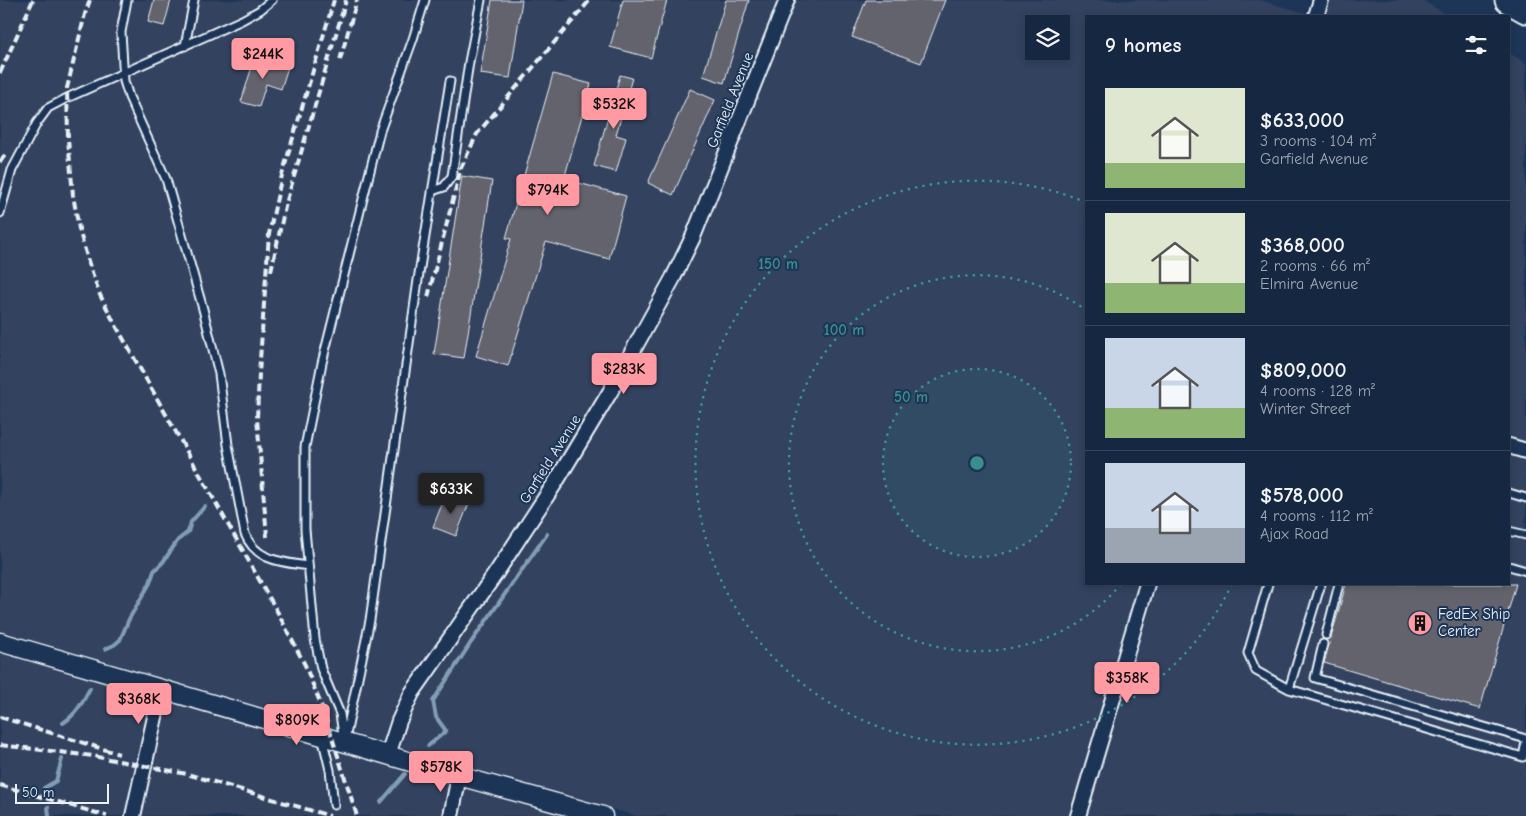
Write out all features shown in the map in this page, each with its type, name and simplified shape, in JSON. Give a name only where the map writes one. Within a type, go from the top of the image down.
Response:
[{"type":"highway","points":[[1508,0],[1526,10]]},
{"type":"street","name":"Garfield Avenue","points":[[388,755],[399,721],[412,693],[501,566],[557,480],[610,392],[673,278],[693,237],[787,0]]},
{"type":"street","points":[[1316,15],[1320,0]]},
{"type":"street","points":[[1510,446],[1526,451]]},
{"type":"street","points":[[1078,816],[1147,585]]},
{"type":"street","points":[[0,642],[603,816]]},
{"type":"street","points":[[133,816],[162,690]]},
{"type":"street","points":[[451,816],[459,776]]},
{"type":"lane","points":[[127,0],[121,32],[123,73],[129,97],[166,179],[203,308],[220,374],[228,445],[245,534],[251,546],[263,555],[283,562],[308,566]]},
{"type":"lane","points":[[185,46],[194,0]]},
{"type":"lane","points":[[0,213],[12,170],[42,115],[56,104],[252,16],[272,0]]},
{"type":"lane","points":[[344,742],[340,714],[323,676],[315,639],[304,517],[306,434],[380,131],[413,40],[425,0]]},
{"type":"lane","points":[[432,191],[444,187],[452,176],[469,62],[481,0]]},
{"type":"lane","points":[[344,742],[370,620],[432,191],[450,81]]},
{"type":"lane","points":[[1510,493],[1526,498]]},
{"type":"lane","points":[[1510,530],[1526,536]]},
{"type":"lane","points":[[1510,566],[1526,571]]},
{"type":"lane","points":[[1268,585],[1248,653],[1256,671],[1289,689],[1522,757],[1526,741],[1315,678],[1323,644]]},
{"type":"lane","points":[[1289,689],[1321,585]]},
{"type":"lane","points":[[1326,635],[1339,585]]},
{"type":"lane","points":[[322,736],[330,770],[334,805]]},
{"type":"shaded area","points":[[0,0],[1259,0],[1312,15],[1085,15],[1085,585],[1510,585],[1510,54],[1526,63],[1526,816],[636,816],[0,633]]},
{"type":"shaded area","points":[[1329,0],[1422,0],[1447,15],[1324,15]]},
{"type":"shaded area","points":[[0,651],[223,717],[572,816],[0,816]]},
{"type":"building","points":[[154,0],[171,0],[164,26],[148,22]]},
{"type":"building","points":[[492,0],[522,0],[510,78],[480,74]]},
{"type":"building","points":[[623,0],[667,0],[651,58],[610,47]]},
{"type":"building","points":[[726,0],[749,0],[724,83],[703,76]]},
{"type":"building","points":[[866,0],[945,0],[921,63],[852,37]]},
{"type":"building","points":[[255,57],[288,67],[281,89],[266,84],[259,107],[241,102]]},
{"type":"building","points":[[553,74],[591,84],[564,179],[626,196],[609,259],[546,242],[508,366],[476,356],[511,239],[506,238]]},
{"type":"building","points":[[620,75],[632,78],[616,135],[626,138],[616,172],[594,166]]},
{"type":"building","points":[[690,89],[715,100],[673,195],[648,183]]},
{"type":"building","points":[[462,176],[492,181],[464,358],[434,354]]},
{"type":"building","points":[[446,494],[469,503],[456,536],[433,527]]},
{"type":"building","name":"FedEx Ship Center","points":[[1516,584],[1480,709],[1324,663],[1346,585]]},
{"type":"waterway","points":[[105,649],[120,640],[129,619],[150,583],[154,571],[163,562],[178,540],[188,532],[191,522],[205,506]]},
{"type":"waterway","points":[[428,746],[446,731],[436,717],[433,701],[470,644],[547,534]]},
{"type":"waterway","points":[[63,723],[76,712],[90,688]]},
{"type":"waterway","points":[[44,788],[56,781],[62,759]]},
{"type":"waterway","points":[[381,802],[405,774]]},
{"type":"waterway","points":[[48,807],[49,816]]},
{"type":"railway","points":[[0,73],[33,0]]},
{"type":"railway","points":[[90,0],[67,88],[68,139],[73,195],[79,229],[89,264],[100,295],[115,324],[278,613],[305,665],[324,712],[357,816]]},
{"type":"railway","points":[[267,537],[257,418],[269,234],[282,175],[334,0]]},
{"type":"railway","points":[[271,271],[285,207],[346,0]]},
{"type":"railway","points":[[340,60],[357,0]]},
{"type":"railway","points":[[428,297],[461,168],[477,134],[590,0]]},
{"type":"railway","points":[[0,162],[5,155]]},
{"type":"railway","points":[[0,717],[119,754]]},
{"type":"railway","points":[[0,745],[93,756],[187,774],[330,816]]},
{"type":"railway","points":[[0,785],[107,816]]},
{"type":"place","name":"FedEx Ship Center","points":[[1420,623]]}]
